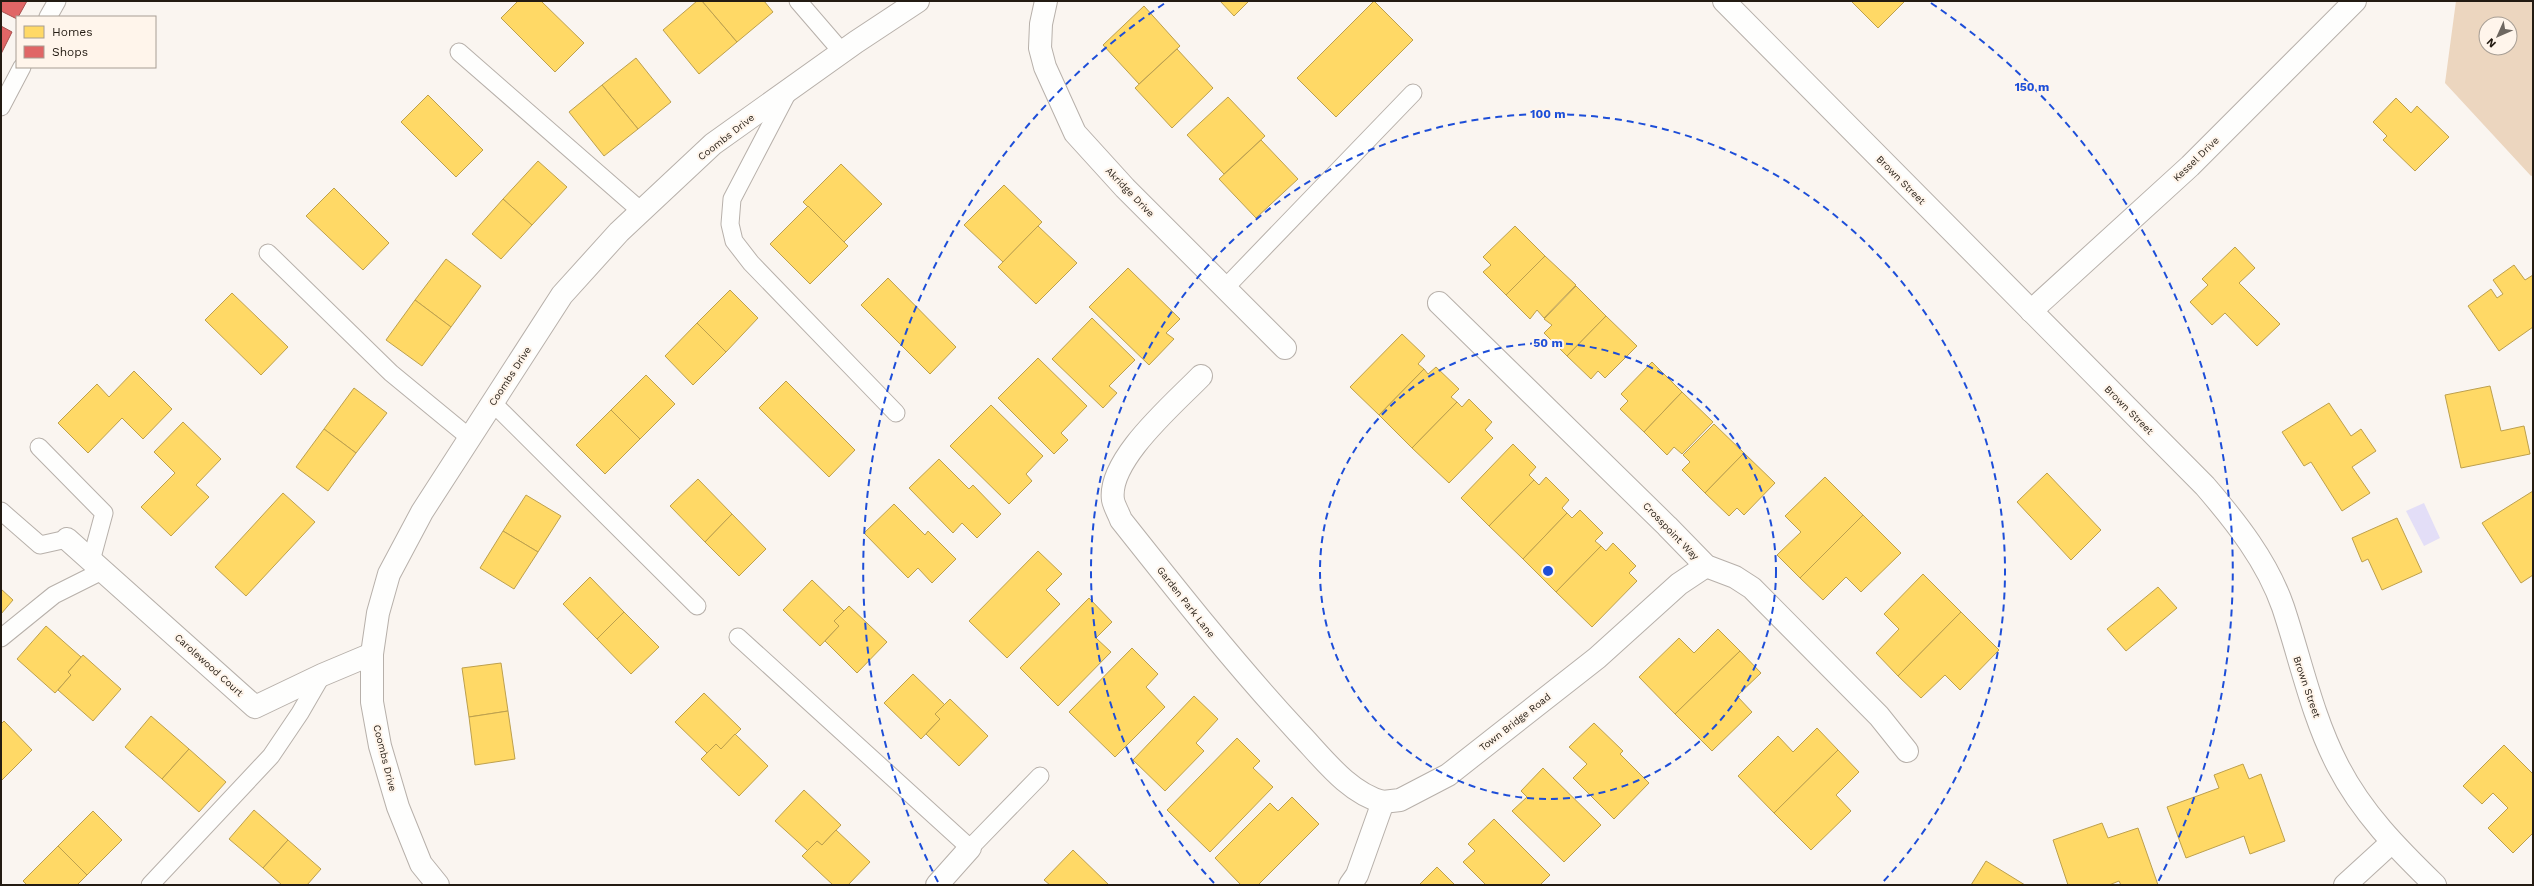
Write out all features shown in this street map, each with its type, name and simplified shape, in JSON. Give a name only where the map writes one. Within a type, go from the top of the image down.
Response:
[{"type":"street","name":"Coombs Drive","points":[[438,885],[421,864],[398,807],[382,754],[372,702],[372,654],[378,613],[389,574],[422,512],[562,295],[619,232],[713,144],[790,88],[918,1]]},
{"type":"street","name":"Akridge Drive","points":[[1046,1],[1041,24],[1040,48],[1045,67],[1075,133],[1125,188],[1285,348]]},
{"type":"street","name":"Brown Street","points":[[1724,1],[2205,486],[2225,509],[2261,560],[2282,606],[2316,716],[2338,766],[2356,797],[2391,843],[2435,885]]},
{"type":"street","name":"Kessel Drive","points":[[2031,311],[2190,166],[2355,1]]},
{"type":"street","name":"Crosspoint Way","points":[[1439,302],[1706,566],[1735,577],[1752,588],[1879,716],[1908,751]]},
{"type":"street","name":"Garden Park Lane","points":[[1201,376],[1132,447],[1121,465],[1113,490],[1113,501],[1121,520],[1195,614],[1273,704],[1333,769],[1368,798],[1382,802]]},
{"type":"street","name":"Carolewood Court","points":[[67,539],[256,707],[322,675],[372,654]]},
{"type":"street","name":"Town Bridge Road","points":[[1382,802],[1400,800],[1448,775],[1596,658],[1679,584],[1706,566]]},
{"type":"street","points":[[1350,885],[1357,874],[1382,802]]},
{"type":"street","points":[[2345,885],[2391,843]]},
{"type":"street","points":[[937,885],[970,848]]},
{"type":"lane","points":[[49,16],[57,1]]},
{"type":"lane","points":[[798,1],[842,52]]},
{"type":"lane","points":[[459,52],[641,211]]},
{"type":"lane","points":[[1,107],[7,85],[21,68]]},
{"type":"lane","points":[[790,88],[732,199],[730,224],[734,241],[751,264],[896,413]]},
{"type":"lane","points":[[1225,288],[1413,93]]},
{"type":"lane","points":[[268,253],[391,373],[470,438]]},
{"type":"lane","points":[[492,403],[697,606]]},
{"type":"lane","points":[[1,638],[54,596],[97,566],[104,514],[38,447]]},
{"type":"lane","points":[[1,511],[40,545],[67,539]]},
{"type":"lane","points":[[738,637],[970,848],[1040,776]]},
{"type":"lane","points":[[150,885],[271,756],[300,713],[322,675]]},
{"type":"shaded area","points":[[2456,1],[2533,1],[2533,175],[2531,176],[2445,83]]},
{"type":"shaded area","points":[[2424,503],[2440,538],[2424,546],[2406,511]]},
{"type":"building: Homes","points":[[518,1],[541,1],[584,43],[555,72],[501,18]]},
{"type":"building: Homes","points":[[697,1],[702,1],[737,42],[699,74],[663,30]]},
{"type":"building: Homes","points":[[702,1],[764,1],[773,12],[737,42]]},
{"type":"building: Homes","points":[[1220,1],[1249,1],[1234,16]]},
{"type":"building: Homes","points":[[1374,1],[1413,40],[1336,117],[1297,78]]},
{"type":"building: Homes","points":[[1851,1],[1905,1],[1878,28]]},
{"type":"building: Homes","points":[[1144,6],[1180,46],[1139,84],[1103,45]]},
{"type":"building: Homes","points":[[1177,49],[1213,88],[1172,128],[1135,88]]},
{"type":"building: Homes","points":[[636,58],[671,102],[638,129],[602,85]]},
{"type":"building: Homes","points":[[602,85],[638,129],[604,156],[569,112]]},
{"type":"building: Homes","points":[[428,95],[483,150],[456,177],[401,122]]},
{"type":"building: Homes","points":[[1228,97],[1265,136],[1224,174],[1187,135]]},
{"type":"building: Homes","points":[[2396,98],[2411,113],[2417,106],[2449,137],[2415,171],[2383,140],[2387,136],[2373,122]]},
{"type":"building: Homes","points":[[1261,140],[1298,179],[1256,218],[1219,179]]},
{"type":"building: Homes","points":[[538,161],[567,187],[532,225],[503,199]]},
{"type":"building: Homes","points":[[841,164],[882,204],[844,242],[803,202]]},
{"type":"building: Homes","points":[[1004,185],[1042,222],[1003,262],[964,225]]},
{"type":"building: Homes","points":[[334,188],[389,243],[363,270],[306,216]]},
{"type":"building: Homes","points":[[503,199],[532,225],[501,259],[472,234]]},
{"type":"building: Homes","points":[[808,206],[848,246],[810,284],[770,244]]},
{"type":"building: Homes","points":[[1038,226],[1077,263],[1036,304],[998,267]]},
{"type":"building: Homes","points":[[1515,226],[1545,256],[1506,295],[1483,272],[1491,265],[1483,257]]},
{"type":"building: Homes","points":[[2235,247],[2255,268],[2239,283],[2280,324],[2257,346],[2225,313],[2212,325],[2190,302],[2208,285],[2202,279]]},
{"type":"building: Homes","points":[[1545,256],[1576,285],[1544,318],[1537,310],[1530,319],[1506,295]]},
{"type":"building: Homes","points":[[446,259],[481,286],[451,327],[415,300]]},
{"type":"building: Homes","points":[[2514,265],[2525,280],[2533,275],[2533,327],[2499,351],[2468,306],[2491,289],[2497,298],[2503,294],[2493,280]]},
{"type":"building: Homes","points":[[1128,268],[1180,319],[1166,333],[1174,339],[1149,365],[1089,307]]},
{"type":"building: Homes","points":[[888,278],[956,347],[930,374],[861,305]]},
{"type":"building: Homes","points":[[1576,286],[1606,316],[1567,356],[1544,333],[1552,325],[1544,319]]},
{"type":"building: Homes","points":[[730,290],[758,318],[726,352],[697,323]]},
{"type":"building: Homes","points":[[232,293],[288,347],[261,375],[205,320]]},
{"type":"building: Homes","points":[[415,300],[451,327],[422,366],[386,340]]},
{"type":"building: Homes","points":[[1606,316],[1637,346],[1605,378],[1598,371],[1591,379],[1567,356]]},
{"type":"building: Homes","points":[[1092,318],[1135,360],[1109,386],[1117,393],[1103,408],[1052,359]]},
{"type":"building: Homes","points":[[697,323],[726,352],[693,385],[665,356]]},
{"type":"building: Homes","points":[[1402,334],[1425,356],[1418,364],[1424,369],[1379,415],[1350,387]]},
{"type":"building: Homes","points":[[1038,358],[1087,406],[1061,433],[1068,440],[1054,454],[998,398]]},
{"type":"building: Homes","points":[[1652,362],[1682,392],[1644,432],[1620,409],[1628,401],[1621,394]]},
{"type":"building: Homes","points":[[1436,367],[1459,389],[1451,397],[1457,402],[1412,448],[1379,415],[1424,369],[1428,374]]},
{"type":"building: Homes","points":[[134,371],[172,409],[143,439],[122,418],[88,453],[58,423],[97,384],[109,397]]},
{"type":"building: Homes","points":[[646,375],[675,404],[640,439],[611,410]]},
{"type":"building: Homes","points":[[786,381],[855,450],[829,477],[759,408]]},
{"type":"building: Homes","points":[[2490,386],[2501,431],[2524,426],[2530,454],[2461,468],[2445,395]]},
{"type":"building: Homes","points":[[354,388],[387,413],[356,453],[324,429]]},
{"type":"building: Homes","points":[[1682,392],[1713,422],[1682,454],[1674,447],[1667,455],[1644,432]]},
{"type":"building: Homes","points":[[1469,399],[1492,422],[1485,430],[1493,438],[1449,483],[1412,448],[1457,402],[1462,407]]},
{"type":"building: Homes","points":[[2329,403],[2351,436],[2361,429],[2376,451],[2352,467],[2370,493],[2342,511],[2311,462],[2304,466],[2282,432]]},
{"type":"building: Homes","points":[[991,405],[1043,456],[1026,474],[1032,481],[1009,504],[950,446]]},
{"type":"building: Homes","points":[[611,410],[640,439],[605,474],[576,445]]},
{"type":"building: Homes","points":[[183,422],[221,459],[196,485],[209,497],[171,536],[141,507],[175,473],[154,452]]},
{"type":"building: Homes","points":[[1714,424],[1744,453],[1705,493],[1682,470],[1690,462],[1683,455]]},
{"type":"building: Homes","points":[[324,429],[356,453],[328,491],[296,467]]},
{"type":"building: Homes","points":[[1513,444],[1536,467],[1529,475],[1534,480],[1489,526],[1461,498]]},
{"type":"building: Homes","points":[[1744,453],[1775,483],[1744,515],[1737,508],[1729,516],[1705,493]]},
{"type":"building: Homes","points":[[939,459],[969,489],[973,485],[1001,514],[977,538],[962,523],[953,533],[909,488]]},
{"type":"building: Homes","points":[[2047,473],[2101,530],[2071,560],[2017,502]]},
{"type":"building: Homes","points":[[1546,477],[1569,500],[1562,508],[1567,513],[1523,559],[1489,526],[1534,480],[1539,485]]},
{"type":"building: Homes","points":[[1825,477],[1863,515],[1800,578],[1777,555],[1801,532],[1785,516]]},
{"type":"building: Homes","points":[[698,479],[732,514],[705,542],[670,506]]},
{"type":"building: Homes","points":[[2533,491],[2533,575],[2521,583],[2482,523]]},
{"type":"building: Homes","points":[[283,493],[315,522],[246,596],[215,567]]},
{"type":"building: Homes","points":[[526,495],[561,516],[538,552],[503,531]]},
{"type":"building: Homes","points":[[894,504],[925,535],[928,531],[956,559],[932,583],[918,568],[908,578],[864,533]]},
{"type":"building: Homes","points":[[1580,510],[1603,533],[1595,541],[1601,546],[1556,592],[1523,559],[1567,513],[1572,518]]},
{"type":"building: Homes","points":[[732,514],[766,549],[739,576],[705,542]]},
{"type":"building: Homes","points":[[1863,515],[1901,553],[1861,592],[1846,577],[1823,600],[1800,578]]},
{"type":"building: Homes","points":[[2397,518],[2422,572],[2382,590],[2368,559],[2362,562],[2352,538]]},
{"type":"building: Homes","points":[[503,531],[538,552],[514,589],[480,568]]},
{"type":"building: Homes","points":[[1613,543],[1636,566],[1629,573],[1637,581],[1592,627],[1556,592],[1601,546],[1606,551]]},
{"type":"building: Homes","points":[[1038,551],[1062,574],[1046,590],[1060,604],[1007,658],[969,621]]},
{"type":"building: Homes","points":[[1923,574],[1961,612],[1898,676],[1876,653],[1899,629],[1884,614]]},
{"type":"building: Homes","points":[[590,577],[624,612],[597,639],[563,604]]},
{"type":"building: Homes","points":[[812,580],[844,611],[834,621],[839,626],[820,646],[783,610]]},
{"type":"building: Homes","points":[[2158,587],[2177,608],[2126,651],[2107,629]]},
{"type":"building: Homes","points":[[1,589],[13,600],[1,614]]},
{"type":"building: Homes","points":[[1089,598],[1112,622],[1096,638],[1111,652],[1058,706],[1020,668]]},
{"type":"building: Homes","points":[[849,606],[887,642],[857,673],[825,641],[839,626],[834,621]]},
{"type":"building: Homes","points":[[624,612],[659,647],[631,674],[597,639]]},
{"type":"building: Homes","points":[[1961,612],[1999,650],[1960,690],[1945,675],[1921,698],[1898,676]]},
{"type":"building: Homes","points":[[46,626],[81,657],[68,672],[71,675],[55,693],[17,659]]},
{"type":"building: Homes","points":[[1718,629],[1740,651],[1675,714],[1639,677],[1679,638],[1694,653]]},
{"type":"building: Homes","points":[[1132,648],[1158,674],[1146,687],[1165,707],[1115,757],[1069,712]]},
{"type":"building: Homes","points":[[1740,651],[1761,673],[1737,696],[1752,712],[1712,751],[1675,714]]},
{"type":"building: Homes","points":[[83,655],[121,689],[93,721],[58,690],[71,675],[68,672]]},
{"type":"building: Homes","points":[[501,663],[508,711],[469,717],[462,668]]},
{"type":"building: Homes","points":[[913,674],[945,705],[935,714],[940,719],[921,739],[884,703]]},
{"type":"building: Homes","points":[[704,693],[741,729],[721,749],[716,744],[707,753],[675,722]]},
{"type":"building: Homes","points":[[1194,696],[1218,719],[1196,743],[1204,751],[1165,791],[1133,760]]},
{"type":"building: Homes","points":[[950,699],[988,736],[959,766],[926,734],[940,719],[935,714]]},
{"type":"building: Homes","points":[[508,711],[515,759],[475,765],[469,717]]},
{"type":"building: Homes","points":[[151,716],[189,749],[162,779],[125,747]]},
{"type":"building: Homes","points":[[4,721],[32,750],[1,781],[1,724]]},
{"type":"building: Homes","points":[[1594,723],[1623,751],[1620,754],[1649,783],[1614,819],[1573,778],[1587,764],[1569,747]]},
{"type":"building: Homes","points":[[1817,728],[1838,750],[1774,813],[1738,776],[1778,736],[1793,752]]},
{"type":"building: Homes","points":[[735,734],[768,766],[739,796],[701,759],[716,744],[721,749]]},
{"type":"building: Homes","points":[[1237,738],[1260,761],[1253,768],[1273,787],[1210,852],[1167,810]]},
{"type":"building: Homes","points":[[2504,745],[2533,774],[2533,833],[2513,853],[2488,828],[2508,808],[2493,793],[2482,804],[2463,786]]},
{"type":"building: Homes","points":[[189,749],[226,782],[199,812],[162,779]]},
{"type":"building: Homes","points":[[1838,750],[1859,772],[1836,795],[1851,811],[1811,850],[1774,813]]},
{"type":"building: Homes","points":[[2243,764],[2249,779],[2261,774],[2285,841],[2250,854],[2244,836],[2186,858],[2167,807],[2219,788],[2214,775]]},
{"type":"building: Homes","points":[[1543,768],[1601,825],[1564,862],[1512,811],[1527,797],[1521,791]]},
{"type":"building: Homes","points":[[804,790],[841,825],[822,845],[817,841],[808,851],[775,821]]},
{"type":"building: Homes","points":[[1292,797],[1319,824],[1258,885],[1241,885],[1215,858],[1270,803],[1278,811]]},
{"type":"building: Homes","points":[[254,810],[288,840],[263,868],[229,839]]},
{"type":"building: Homes","points":[[93,811],[122,840],[87,875],[58,846]]},
{"type":"building: Homes","points":[[1494,819],[1550,875],[1540,885],[1486,885],[1463,862],[1475,851],[1468,844]]},
{"type":"building: Homes","points":[[2102,823],[2108,838],[2138,828],[2158,885],[2121,885],[2119,881],[2109,885],[2068,885],[2053,840]]},
{"type":"building: Homes","points":[[836,830],[870,862],[848,885],[833,885],[802,856],[817,841],[822,845]]},
{"type":"building: Homes","points":[[288,840],[321,869],[307,885],[282,885],[263,868]]},
{"type":"building: Homes","points":[[58,846],[87,875],[77,885],[27,885],[23,881]]},
{"type":"building: Homes","points":[[1073,850],[1109,885],[1050,885],[1044,880]]},
{"type":"building: Homes","points":[[1986,861],[2025,885],[1971,885]]},
{"type":"building: Homes","points":[[1437,867],[1455,885],[1419,885]]},
{"type":"building: Shops","points":[[1,1],[27,1],[19,16],[16,16],[16,18],[1,11]]},
{"type":"building: Shops","points":[[1,26],[12,32],[1,54]]}]
